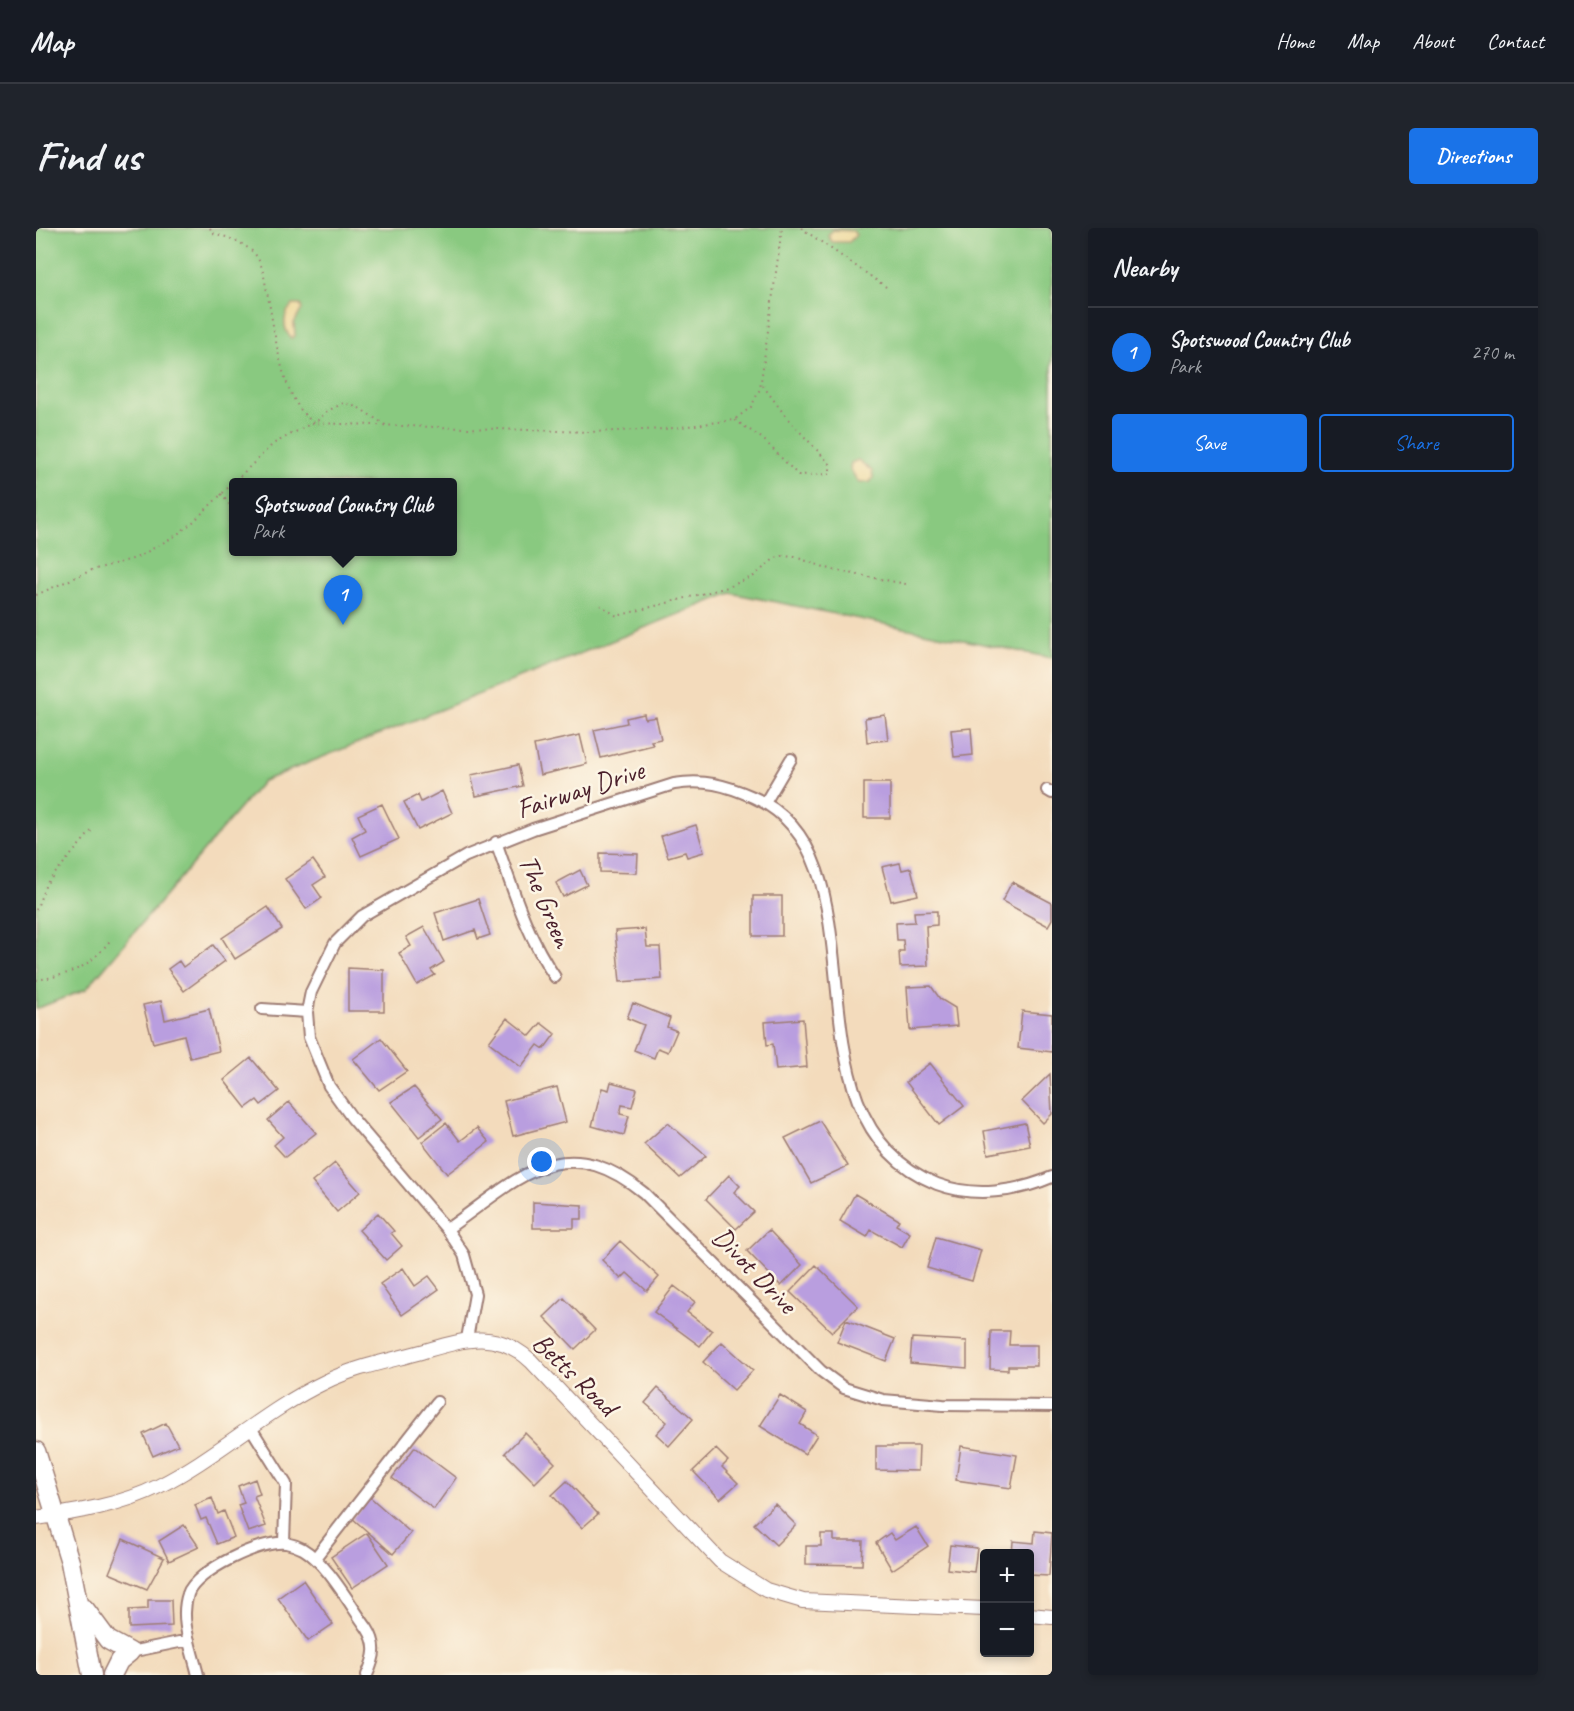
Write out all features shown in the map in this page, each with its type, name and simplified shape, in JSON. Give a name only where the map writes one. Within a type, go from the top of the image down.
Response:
[{"type":"highway","points":[[36,1451],[75,1587],[92,1675]]},
{"type":"highway","points":[[75,1587],[85,1610],[99,1630],[114,1645],[130,1652],[119,1661],[112,1675]]},
{"type":"street","points":[[765,803],[791,759]]},
{"type":"street","name":"Fairway Drive","points":[[467,1339],[475,1302],[473,1281],[464,1255],[447,1229],[339,1102],[320,1068],[311,1045],[307,1012],[310,992],[328,953],[362,916],[466,856],[496,842],[685,783],[706,782],[728,786],[765,803],[795,828],[807,847],[820,875],[847,1062],[858,1103],[872,1131],[912,1170],[944,1186],[967,1191],[1001,1191],[1052,1177]]},
{"type":"street","name":"The Green","points":[[496,842],[524,923],[537,952],[555,977]]},
{"type":"street","points":[[262,1009],[307,1012]]},
{"type":"street","name":"Divot Drive","points":[[447,1229],[499,1191],[539,1168],[574,1161],[602,1166],[617,1173],[644,1193],[815,1365],[844,1388],[861,1395],[903,1402],[1052,1406]]},
{"type":"street","name":"Betts Road","points":[[36,1518],[86,1510],[156,1488],[339,1376],[467,1339],[497,1341],[523,1354],[720,1561],[756,1586],[779,1595],[817,1603],[980,1610]]},
{"type":"street","points":[[315,1557],[437,1402]]},
{"type":"street","points":[[251,1428],[286,1484],[284,1542]]},
{"type":"street","points":[[198,1675],[189,1640],[185,1607],[188,1592],[195,1580],[217,1566],[259,1547],[284,1542],[302,1548],[315,1557],[374,1639],[375,1657],[367,1675]]},
{"type":"street","points":[[1034,1615],[1052,1617]]},
{"type":"street","points":[[130,1652],[189,1640]]},
{"type":"path","points":[[210,228],[213,233],[246,246],[262,265],[281,358],[294,400],[315,423]]},
{"type":"path","points":[[238,478],[276,441],[299,428],[315,423],[605,432],[665,429],[734,420],[751,407],[761,383],[782,228]]},
{"type":"path","points":[[801,228],[889,289]]},
{"type":"path","points":[[734,420],[763,439],[798,475],[830,474],[830,464],[787,418],[761,383]]},
{"type":"path","points":[[315,423],[327,411],[344,403],[359,408],[387,426]]},
{"type":"path","points":[[36,595],[92,570],[136,558],[175,536],[229,486]]},
{"type":"path","points":[[221,494],[229,504]]},
{"type":"path","points":[[600,605],[617,616],[670,600],[702,596],[754,576],[775,558],[782,556],[795,557],[833,570],[906,584]]},
{"type":"path","points":[[36,910],[46,884],[93,829]]},
{"type":"path","points":[[36,980],[60,976],[95,960],[112,938]]},
{"type":"green space","points":[[36,228],[1052,228],[1052,658],[731,593],[263,781],[86,989],[36,1009]]},
{"type":"sand","points":[[833,230],[853,231],[856,235],[849,242],[832,242],[828,235]]},
{"type":"sand","points":[[293,305],[300,305],[302,309],[294,323],[295,336],[291,338],[286,330],[285,321],[287,312]]},
{"type":"sand","points":[[858,460],[872,471],[873,478],[870,482],[859,483],[850,469],[851,463]]},
{"type":"building","points":[[644,714],[645,719],[656,717],[661,739],[651,741],[653,745],[601,758],[594,730],[627,723],[626,718]]},
{"type":"building","points":[[885,715],[888,740],[867,742],[865,718]]},
{"type":"building","points":[[971,728],[973,755],[954,757],[951,730]]},
{"type":"building","points":[[580,735],[587,764],[540,775],[534,745]]},
{"type":"building","points":[[518,765],[523,786],[476,796],[471,775]]},
{"type":"building","points":[[864,783],[890,783],[890,818],[864,818]]},
{"type":"building","points":[[442,791],[452,813],[418,830],[404,802],[418,795],[421,802]]},
{"type":"building","points":[[382,804],[399,839],[361,856],[352,837],[365,830],[358,815]]},
{"type":"building","points":[[696,825],[704,852],[687,857],[685,852],[668,857],[661,836]]},
{"type":"building","points":[[600,853],[638,854],[637,873],[600,872]]},
{"type":"building","points":[[313,860],[325,877],[313,885],[322,898],[306,909],[285,879]]},
{"type":"building","points":[[900,863],[902,870],[911,868],[918,895],[891,901],[882,867]]},
{"type":"building","points":[[580,870],[587,885],[563,897],[556,883]]},
{"type":"building","points":[[1012,882],[1052,903],[1052,919],[1048,926],[1002,901]]},
{"type":"building","points":[[753,896],[782,896],[782,936],[753,936]]},
{"type":"building","points":[[478,899],[490,935],[478,939],[475,930],[444,941],[435,913]]},
{"type":"building","points":[[268,907],[282,929],[235,959],[222,938]]},
{"type":"building","points":[[937,911],[937,925],[926,926],[928,966],[900,967],[899,951],[904,951],[903,940],[897,940],[896,923],[915,922],[914,912]]},
{"type":"building","points":[[424,927],[444,962],[431,970],[435,975],[417,985],[399,953],[411,946],[406,937]]},
{"type":"building","points":[[645,929],[647,947],[660,947],[662,979],[620,982],[615,931]]},
{"type":"building","points":[[213,945],[225,961],[184,991],[168,969],[179,961],[183,967]]},
{"type":"building","points":[[348,968],[384,970],[384,1011],[348,1011]]},
{"type":"building","points":[[931,986],[940,999],[955,1008],[957,1026],[910,1030],[907,987]]},
{"type":"building","points":[[161,1001],[165,1020],[209,1009],[219,1051],[190,1058],[184,1035],[153,1043],[143,1005]]},
{"type":"building","points":[[633,1003],[670,1018],[667,1027],[677,1031],[668,1052],[658,1048],[654,1058],[634,1050],[644,1025],[627,1018]]},
{"type":"building","points":[[1022,1011],[1052,1014],[1052,1052],[1018,1048]]},
{"type":"building","points":[[507,1018],[530,1036],[541,1023],[555,1034],[544,1049],[538,1045],[521,1067],[489,1042]]},
{"type":"building","points":[[803,1019],[807,1067],[776,1070],[773,1044],[767,1045],[765,1022]]},
{"type":"building","points":[[381,1038],[407,1071],[379,1090],[353,1059]]},
{"type":"building","points":[[251,1058],[279,1091],[261,1105],[257,1100],[246,1108],[224,1080]]},
{"type":"building","points":[[930,1063],[964,1106],[939,1125],[906,1082]]},
{"type":"building","points":[[1050,1074],[1052,1114],[1043,1123],[1022,1101]]},
{"type":"building","points":[[611,1082],[637,1089],[632,1107],[622,1105],[620,1114],[629,1116],[624,1135],[592,1126],[602,1088],[609,1090]]},
{"type":"building","points":[[414,1087],[442,1119],[419,1137],[391,1102]]},
{"type":"building","points":[[557,1087],[566,1122],[513,1136],[504,1101]]},
{"type":"building","points":[[289,1102],[316,1133],[285,1157],[274,1145],[283,1137],[268,1120]]},
{"type":"building","points":[[820,1121],[848,1166],[811,1183],[785,1138]]},
{"type":"building","points":[[446,1123],[460,1141],[477,1128],[489,1142],[447,1174],[422,1142]]},
{"type":"building","points":[[668,1123],[706,1156],[680,1178],[644,1144]]},
{"type":"building","points":[[1025,1123],[1030,1146],[988,1154],[984,1131]]},
{"type":"building","points":[[335,1163],[360,1192],[337,1212],[312,1182]]},
{"type":"building","points":[[729,1175],[740,1186],[734,1192],[754,1212],[736,1229],[706,1199]]},
{"type":"building","points":[[855,1194],[899,1220],[896,1225],[910,1233],[902,1247],[871,1230],[867,1237],[840,1221]]},
{"type":"building","points":[[533,1202],[582,1205],[582,1219],[574,1219],[574,1228],[533,1228]]},
{"type":"building","points":[[378,1213],[394,1231],[391,1233],[402,1246],[386,1260],[359,1230]]},
{"type":"building","points":[[769,1230],[802,1265],[781,1286],[747,1251]]},
{"type":"building","points":[[936,1237],[981,1250],[972,1281],[927,1268]]},
{"type":"building","points":[[620,1241],[659,1277],[647,1291],[627,1273],[621,1279],[602,1260]]},
{"type":"building","points":[[816,1265],[858,1306],[832,1332],[790,1292]]},
{"type":"building","points":[[403,1268],[415,1286],[429,1276],[439,1289],[402,1315],[380,1284]]},
{"type":"building","points":[[674,1286],[695,1302],[687,1312],[712,1331],[700,1346],[654,1312]]},
{"type":"building","points":[[564,1298],[595,1330],[575,1349],[544,1317]]},
{"type":"building","points":[[846,1320],[895,1339],[886,1361],[837,1342]]},
{"type":"building","points":[[991,1331],[1010,1331],[1009,1345],[1037,1345],[1037,1366],[1008,1366],[1008,1370],[990,1369]]},
{"type":"building","points":[[912,1338],[967,1341],[967,1368],[910,1363]]},
{"type":"building","points":[[722,1342],[753,1370],[734,1390],[703,1362]]},
{"type":"building","points":[[658,1388],[693,1419],[669,1446],[656,1434],[667,1422],[645,1403]]},
{"type":"building","points":[[780,1395],[807,1412],[800,1424],[817,1435],[805,1454],[760,1426]]},
{"type":"building","points":[[166,1423],[178,1445],[153,1456],[143,1434]]},
{"type":"building","points":[[525,1433],[555,1463],[535,1483],[505,1453]]},
{"type":"building","points":[[876,1446],[919,1446],[918,1471],[876,1470]]},
{"type":"building","points":[[961,1446],[1017,1455],[1011,1488],[956,1480]]},
{"type":"building","points":[[415,1447],[456,1478],[434,1509],[392,1478]]},
{"type":"building","points":[[716,1449],[728,1461],[722,1467],[738,1483],[720,1499],[693,1471]]},
{"type":"building","points":[[255,1479],[260,1494],[254,1496],[266,1526],[248,1532],[238,1505],[244,1503],[238,1486]]},
{"type":"building","points":[[567,1481],[598,1514],[582,1528],[552,1495]]},
{"type":"building","points":[[370,1497],[411,1533],[393,1554],[352,1518]]},
{"type":"building","points":[[212,1498],[218,1514],[224,1511],[234,1537],[217,1544],[206,1518],[201,1520],[195,1505]]},
{"type":"building","points":[[775,1504],[796,1525],[776,1545],[754,1524]]},
{"type":"building","points":[[184,1525],[199,1547],[169,1561],[159,1541]]},
{"type":"building","points":[[916,1527],[928,1546],[892,1570],[876,1543],[890,1533],[895,1540]]},
{"type":"building","points":[[1035,1531],[1052,1533],[1049,1576],[1034,1575],[1034,1549],[1012,1549],[1013,1541],[1034,1543]]},
{"type":"building","points":[[367,1533],[388,1564],[352,1588],[331,1557]]},
{"type":"building","points":[[821,1534],[834,1534],[834,1541],[863,1541],[862,1565],[806,1564],[806,1546],[821,1546]]},
{"type":"building","points":[[123,1539],[164,1558],[147,1589],[109,1573]]},
{"type":"building","points":[[950,1545],[977,1548],[974,1572],[947,1569]]},
{"type":"building","points":[[303,1580],[333,1624],[308,1641],[278,1598]]},
{"type":"building","points":[[148,1600],[171,1600],[172,1626],[129,1628],[129,1610],[148,1609]]},
{"type":"place","name":"Spotswood Country Club","points":[[343,625]]}]
